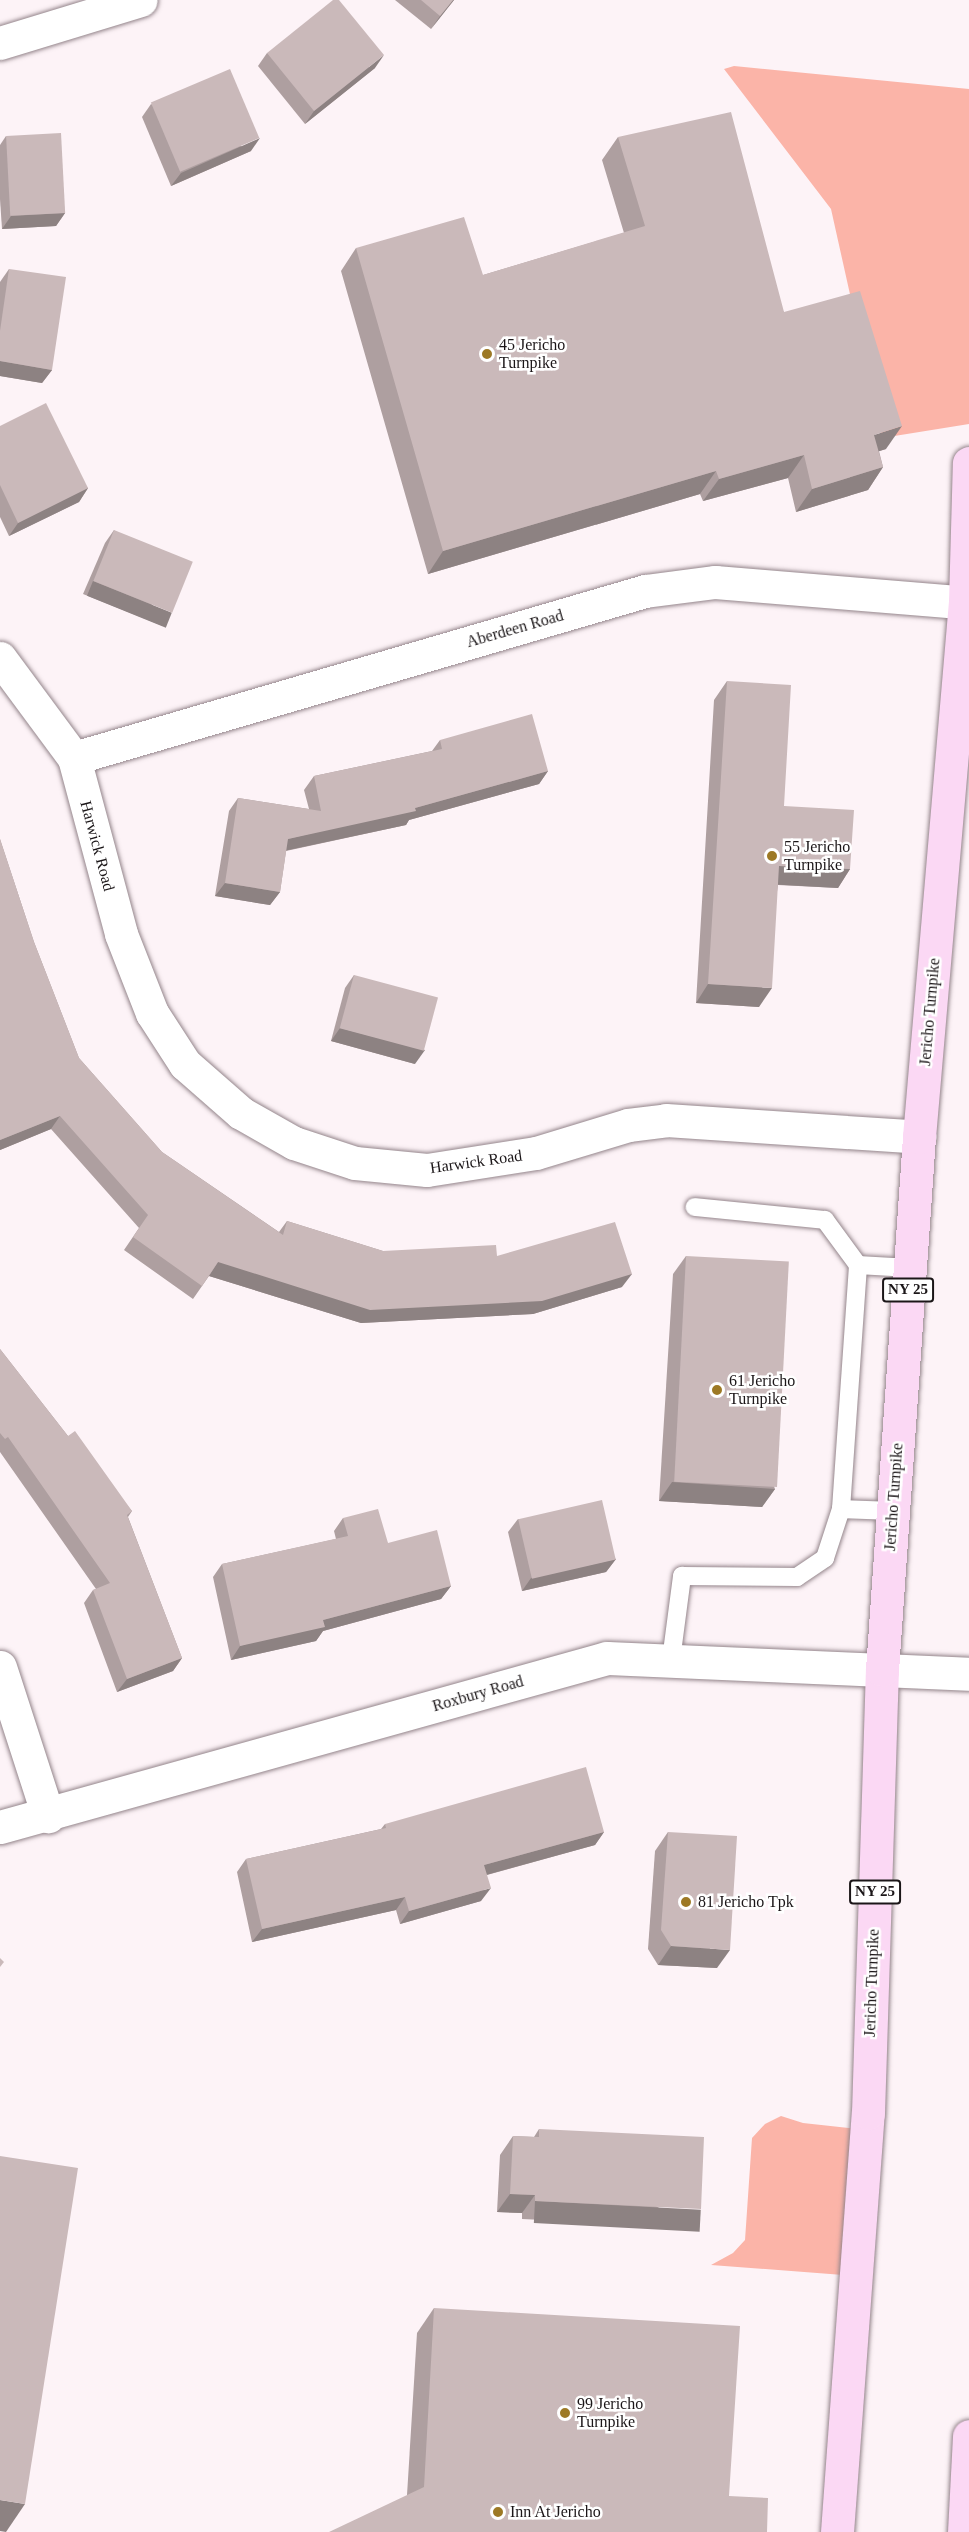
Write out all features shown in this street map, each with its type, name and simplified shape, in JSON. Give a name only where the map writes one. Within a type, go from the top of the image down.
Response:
[{"type":"main road","name":"Jericho Turnpike","points":[[837,2532],[868,2113],[882,1670],[892,1511],[919,1137],[967,602],[969,463]]},
{"type":"main road","points":[[964,2532],[969,2436]]},
{"type":"street","points":[[0,43],[141,0]]},
{"type":"street","name":"Aberdeen Road","points":[[74,758],[645,591],[715,582],[967,602]]},
{"type":"street","name":"Harwick Road","points":[[0,658],[74,758],[121,934],[152,1012],[185,1064],[241,1113],[294,1143],[355,1163],[427,1170],[536,1153],[628,1125],[666,1120],[919,1137]]},
{"type":"street","name":"Roxbury Road","points":[[0,1827],[48,1816],[607,1658],[671,1659],[969,1674]]},
{"type":"street","points":[[0,1666],[48,1816]]},
{"type":"lane","points":[[671,1659],[682,1576],[797,1576],[825,1557],[841,1509],[858,1265],[825,1220],[696,1207]]},
{"type":"lane","points":[[858,1265],[910,1268]]},
{"type":"lane","points":[[841,1509],[892,1511]]},
{"type":"shaded area","points":[[734,66],[969,89],[969,424],[882,438],[831,209],[724,69]]},
{"type":"shaded area","points":[[781,2116],[803,2123],[867,2130],[856,2276],[711,2265],[733,2253],[745,2240],[752,2138],[765,2124]]},
{"type":"building","points":[[333,0],[339,0],[384,55],[314,111],[267,53]]},
{"type":"building","points":[[421,0],[453,0],[440,16]]},
{"type":"building","points":[[230,69],[259,138],[180,172],[151,103]]},
{"type":"building","name":"45 Jericho Turnpike","points":[[731,112],[784,312],[860,291],[902,426],[874,435],[883,467],[812,489],[804,455],[719,479],[716,471],[443,551],[356,248],[464,217],[483,275],[645,226],[618,137]]},
{"type":"building","points":[[61,133],[65,213],[10,216],[6,136]]},
{"type":"building","points":[[9,269],[66,277],[52,370],[0,361],[0,331]]},
{"type":"building","points":[[46,403],[88,488],[18,523],[0,485],[0,426]]},
{"type":"building","points":[[114,530],[193,562],[172,613],[93,581]]},
{"type":"building","name":"55 Jericho Turnpike","points":[[727,681],[791,685],[784,806],[854,810],[850,869],[779,866],[772,988],[708,984]]},
{"type":"building","points":[[532,714],[548,771],[415,808],[416,811],[288,839],[280,892],[225,883],[238,798],[321,811],[314,776],[442,749],[440,740]]},
{"type":"building","points":[[0,839],[34,942],[79,1058],[162,1152],[283,1235],[287,1221],[383,1251],[496,1245],[497,1256],[615,1222],[632,1274],[542,1301],[370,1310],[218,1262],[202,1286],[133,1237],[148,1215],[60,1116],[0,1140]]},
{"type":"building","points":[[354,975],[438,998],[424,1051],[340,1028]]},
{"type":"building","name":"61 Jericho Turnpike","points":[[686,1256],[789,1261],[777,1487],[674,1482]]},
{"type":"building","points":[[0,1349],[68,1436],[75,1431],[132,1511],[127,1515],[182,1658],[127,1679],[93,1590],[110,1583],[8,1437],[5,1439],[0,1433]]},
{"type":"building","points":[[602,1500],[616,1559],[532,1579],[518,1519]]},
{"type":"building","points":[[378,1509],[388,1543],[437,1530],[451,1586],[323,1620],[325,1627],[240,1646],[222,1564],[348,1536],[343,1518]]},
{"type":"building","points":[[586,1767],[604,1832],[484,1865],[491,1888],[409,1911],[405,1897],[262,1929],[246,1859],[386,1828],[385,1824]]},
{"type":"building","name":"81 Jericho Tpk","points":[[668,1832],[737,1836],[730,1950],[671,1946],[661,1930]]},
{"type":"building","points":[[539,2129],[704,2137],[701,2209],[535,2201],[535,2195],[510,2194],[513,2136],[539,2137]]},
{"type":"building","points":[[0,2156],[78,2168],[25,2504],[0,2500]]},
{"type":"building","points":[[434,2308],[740,2326],[729,2496],[768,2498],[767,2532],[329,2532],[424,2487]]},
{"type":"place","name":"45 Jericho Turnpike","points":[[487,354]]},
{"type":"place","name":"55 Jericho Turnpike","points":[[772,856]]},
{"type":"place","name":"61 Jericho Turnpike","points":[[717,1390]]},
{"type":"place","name":"81 Jericho Tpk","points":[[686,1902]]},
{"type":"place","name":"99 Jericho Turnpike","points":[[565,2413]]},
{"type":"place","name":"Inn At Jericho","points":[[498,2512]]}]
